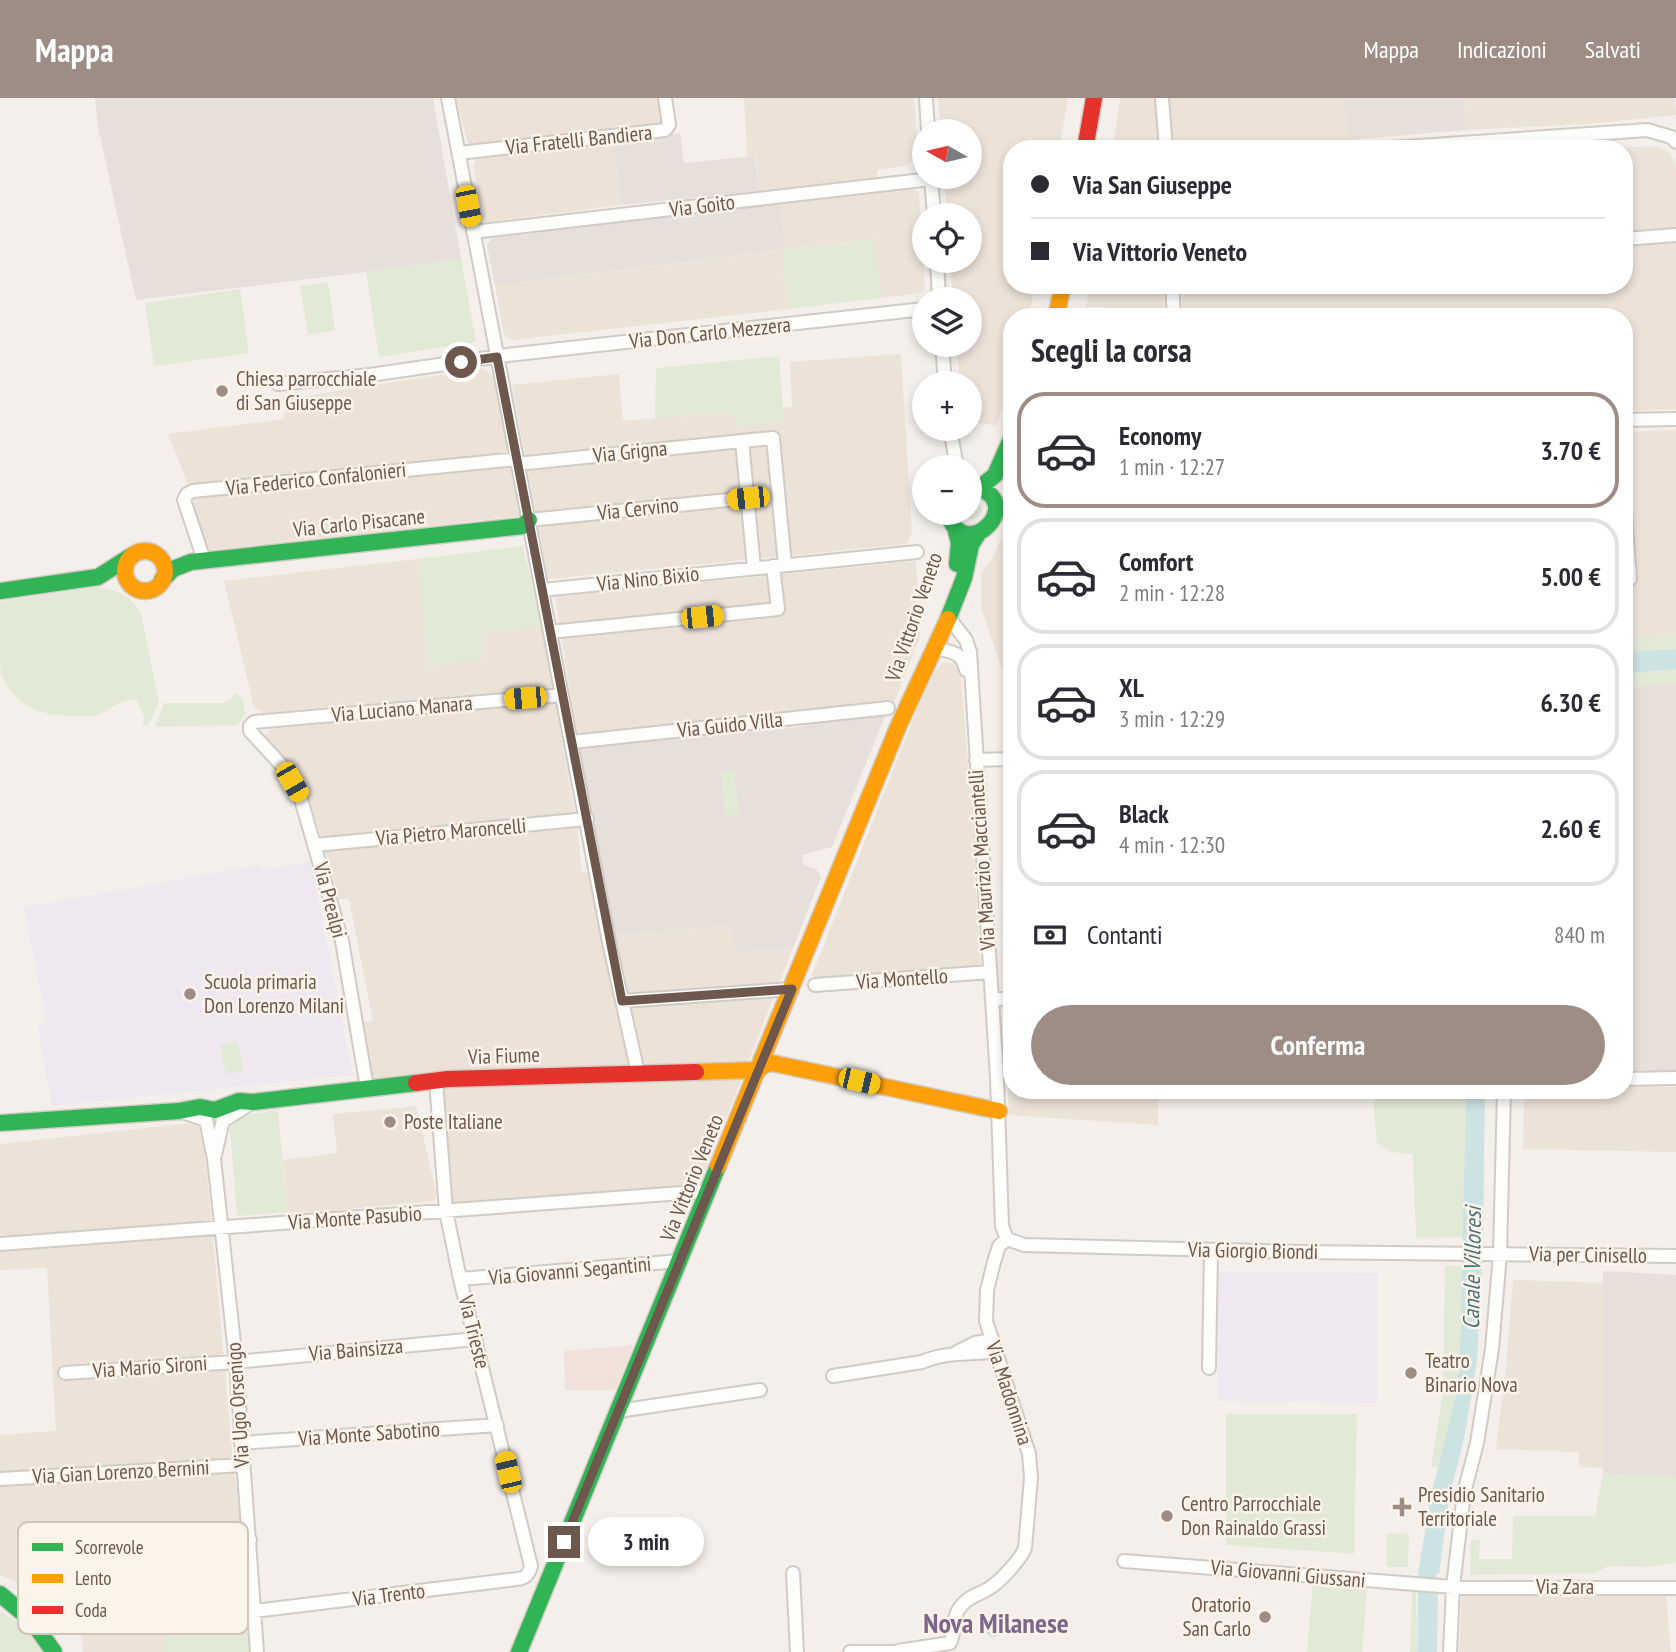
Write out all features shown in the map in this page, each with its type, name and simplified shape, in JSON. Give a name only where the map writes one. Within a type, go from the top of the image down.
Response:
[{"type":"street","points":[[448,98],[562,695],[638,1073]]},
{"type":"street","name":"Via Fratelli Bandiera","points":[[459,153],[665,130],[669,125],[665,98]]},
{"type":"street","points":[[926,98],[927,119]]},
{"type":"street","points":[[1087,140],[1094,98]]},
{"type":"street","points":[[1162,98],[1165,140]]},
{"type":"street","points":[[1504,140],[1647,130],[1671,137],[1676,142]]},
{"type":"street","name":"Via Goito","points":[[473,232],[912,180]]},
{"type":"street","points":[[1633,238],[1676,236]]},
{"type":"street","name":"Via Don Carlo Mezzera","points":[[278,384],[912,310]]},
{"type":"street","points":[[1633,420],[1676,419]]},
{"type":"street","points":[[550,632],[778,609],[774,438],[743,441],[754,568]]},
{"type":"street","name":"Via Grigna","points":[[517,461],[743,441]]},
{"type":"street","points":[[982,482],[995,475],[1003,457]]},
{"type":"street","name":"Via Federico Confalonieri","points":[[198,561],[184,500],[187,494],[193,491],[517,461]]},
{"type":"street","name":"Via Vittorio Veneto","points":[[901,719],[936,648],[966,573],[971,544],[978,534],[991,524],[996,509],[995,501],[1003,482]]},
{"type":"street","points":[[982,489],[995,501]]},
{"type":"street","name":"Via Cervino","points":[[529,520],[748,498]]},
{"type":"street","name":"Via Carlo Pisacane","points":[[162,580],[173,569],[198,561],[523,526],[529,520]]},
{"type":"street","name":"Via Vittorio Veneto","points":[[519,1652],[901,719],[956,571],[959,543],[953,525]]},
{"type":"street","points":[[958,525],[970,534],[978,534]]},
{"type":"street","points":[[0,591],[98,577],[145,591],[152,590],[162,580],[164,566],[156,554],[143,551],[98,577]]},
{"type":"street","name":"Via Nino Bixio","points":[[542,590],[917,552]]},
{"type":"street","name":"Via Carlo Pisacane","points":[[156,554],[198,561]]},
{"type":"street","points":[[131,556],[125,568],[125,575],[133,587]]},
{"type":"street","name":"Via Maurizio Macciantelli","points":[[948,618],[965,640],[970,652],[999,1111],[1002,1226],[1007,1239]]},
{"type":"street","name":"Via Maurizio Macciantelli","points":[[936,648],[961,656],[971,691]]},
{"type":"street","name":"Via Luciano Manara","points":[[250,731],[254,722],[562,695]]},
{"type":"street","name":"Via Guido Villa","points":[[572,742],[888,708]]},
{"type":"street","name":"Via Prealpi","points":[[250,731],[284,768],[300,796],[342,943],[367,1088]]},
{"type":"street","points":[[975,760],[1003,759]]},
{"type":"street","name":"Via Pietro Maroncelli","points":[[315,845],[587,819]]},
{"type":"street","name":"Via Montello","points":[[815,985],[990,972]]},
{"type":"street","points":[[622,1001],[792,989]]},
{"type":"street","points":[[992,999],[1003,999]]},
{"type":"street","name":"Via Fiume","points":[[0,1123],[179,1111],[200,1107],[215,1118],[239,1101],[253,1102],[436,1081],[758,1070],[764,1065],[781,1064],[999,1111]]},
{"type":"street","points":[[1633,1079],[1676,1078]]},
{"type":"street","name":"Via Trieste","points":[[436,1081],[446,1211],[460,1279],[531,1566],[524,1578]]},
{"type":"street","points":[[1450,1652],[1446,1587],[1486,1391],[1500,1254],[1504,1099]]},
{"type":"street","name":"Via Ugo Orsenigo","points":[[215,1118],[214,1159],[236,1362],[257,1652]]},
{"type":"street","name":"Via Monte Pasubio","points":[[0,1244],[709,1191]]},
{"type":"street","name":"Via Giorgio Biondi","points":[[1007,1239],[1024,1245],[1500,1254]]},
{"type":"street","name":"Via Madonnina","points":[[900,1652],[950,1643],[954,1617],[960,1607],[973,1595],[992,1587],[1024,1552],[1031,1478],[1029,1454],[986,1321],[987,1290],[997,1250],[1007,1239]]},
{"type":"street","points":[[1209,1367],[1211,1250]]},
{"type":"street","name":"Via per Cinisello","points":[[1500,1254],[1676,1256]]},
{"type":"street","name":"Via Giovanni Segantini","points":[[460,1279],[680,1261]]},
{"type":"street","name":"Via Bainsizza","points":[[236,1362],[476,1339]]},
{"type":"street","points":[[833,1376],[922,1362],[956,1353],[976,1354],[995,1345]]},
{"type":"street","name":"Via Mario Sironi","points":[[65,1373],[236,1362]]},
{"type":"street","points":[[618,1411],[760,1390]]},
{"type":"street","name":"Via Monte Sabotino","points":[[241,1443],[497,1425]]},
{"type":"street","name":"Via Gian Lorenzo Bernini","points":[[0,1479],[243,1465]]},
{"type":"street","name":"Via Giovanni Giussani","points":[[1124,1561],[1446,1587]]},
{"type":"street","points":[[793,1573],[797,1652]]},
{"type":"street","name":"Via Trento","points":[[254,1611],[524,1578]]},
{"type":"street","name":"Via Zara","points":[[1446,1587],[1676,1588]]},
{"type":"street","points":[[0,1594],[18,1608]]},
{"type":"street","points":[[44,1634],[54,1652]]},
{"type":"street","points":[[850,1652],[900,1652]]},
{"type":"shaded area","points":[[95,98],[433,98],[461,259],[136,300],[98,127]]},
{"type":"shaded area","points":[[456,98],[658,98],[662,126],[476,147],[468,144]]},
{"type":"shaded area","points":[[744,98],[914,98],[916,119],[912,119],[912,160],[908,165],[877,170],[878,179],[759,191],[756,156],[747,156]]},
{"type":"shaded area","points":[[938,98],[1068,98],[1061,140],[1003,140],[1003,294],[1033,294],[1031,308],[1003,308],[1003,405],[997,426],[982,423],[982,371],[959,371],[958,357],[982,357],[982,287],[952,287],[951,273],[982,273],[982,203],[946,203],[945,189],[982,189],[982,119],[940,119]]},
{"type":"shaded area","points":[[1120,98],[1156,98],[1158,140],[1114,140]]},
{"type":"shaded area","points":[[1168,98],[1343,98],[1348,140],[1170,140]]},
{"type":"shaded area","points":[[1343,98],[1464,98],[1465,130],[1348,140]]},
{"type":"shaded area","points":[[1464,98],[1675,98],[1676,115],[1588,124],[1465,130]]},
{"type":"shaded area","points":[[680,133],[684,163],[755,156],[759,191],[621,205],[614,142]]},
{"type":"shaded area","points":[[614,141],[621,205],[488,222],[484,220],[473,165],[478,157]]},
{"type":"shaded area","points":[[1652,146],[1668,151],[1676,164],[1676,409],[1633,411],[1633,308],[1182,308],[1182,294],[1633,294],[1633,147]]},
{"type":"shaded area","points":[[911,188],[919,193],[920,203],[912,203],[912,273],[924,273],[925,287],[912,287],[912,294],[881,298],[875,239],[785,249],[781,203]]},
{"type":"shaded area","points":[[781,203],[785,249],[495,285],[487,245],[493,238]]},
{"type":"shaded area","points":[[781,250],[788,309],[512,340],[504,335],[495,285]]},
{"type":"shaded area","points":[[1088,294],[1163,294],[1164,308],[1086,307]]},
{"type":"shaded area","points":[[901,354],[912,532],[907,544],[548,579],[512,385],[619,374],[623,421],[792,407],[790,362]]},
{"type":"shaded area","points":[[483,368],[494,377],[509,455],[189,487],[168,434],[284,419],[286,399]]},
{"type":"shaded area","points":[[1676,430],[1676,633],[1633,637],[1633,432]]},
{"type":"shaded area","points":[[511,466],[520,516],[208,550],[193,503],[195,497]]},
{"type":"shaded area","points":[[1003,534],[1003,672],[981,607],[981,573],[993,557]]},
{"type":"shaded area","points":[[417,559],[428,666],[480,633],[542,627],[554,688],[263,713],[254,707],[224,581]]},
{"type":"shaded area","points":[[916,561],[920,637],[893,705],[577,734],[555,597]]},
{"type":"shaded area","points":[[943,663],[952,663],[960,668],[981,969],[815,980],[812,975],[921,700],[936,669]]},
{"type":"shaded area","points":[[1676,683],[1676,1071],[1633,1072],[1633,686]]},
{"type":"shaded area","points":[[555,701],[577,826],[582,873],[601,869],[615,935],[730,925],[737,952],[793,948],[698,1189],[452,1206],[443,1076],[372,1078],[364,1022],[373,1021],[349,899],[339,899],[305,791],[265,736],[271,729]]},
{"type":"shaded area","points":[[886,714],[832,847],[802,855],[804,865],[816,869],[821,877],[793,948],[737,952],[730,925],[615,935],[578,747],[807,726],[808,722]]},
{"type":"shaded area","name":"Scuola primaria Don Lorenzo Milani","points":[[311,862],[353,1075],[52,1106],[37,1024],[47,1022],[24,907],[260,865],[262,870]]},
{"type":"shaded area","points":[[1633,1087],[1676,1087],[1676,1152],[1523,1149],[1524,1099],[1633,1099]]},
{"type":"shaded area","points":[[1008,1099],[1158,1099],[1158,1125],[1009,1115]]},
{"type":"shaded area","points":[[416,1106],[437,1196],[433,1201],[297,1214],[287,1212],[283,1160],[337,1153],[333,1114]]},
{"type":"shaded area","points":[[191,1123],[203,1128],[240,1522],[18,1522],[18,1582],[0,1575],[0,1435],[56,1431],[47,1268],[0,1270],[0,1144]]},
{"type":"shaded area","points":[[1218,1271],[1378,1273],[1378,1403],[1218,1401]]},
{"type":"shaded area","points":[[1603,1271],[1676,1275],[1676,1477],[1603,1474]]},
{"type":"shaded area","points":[[1513,1280],[1604,1283],[1604,1468],[1579,1467],[1579,1452],[1496,1449]]},
{"type":"shaded area","points":[[633,1345],[615,1390],[565,1390],[564,1351]]},
{"type":"shaded area","points":[[1666,1595],[1671,1652],[1459,1652],[1462,1596]]},
{"type":"shaded area","points":[[81,1634],[163,1634],[164,1652],[83,1652]]},
{"type":"green space","points":[[876,239],[881,298],[788,309],[781,250]]},
{"type":"green space","points":[[461,259],[476,342],[379,357],[366,272]]},
{"type":"green space","points":[[328,282],[335,330],[308,335],[300,286]]},
{"type":"green space","points":[[240,289],[249,353],[154,366],[145,303]]},
{"type":"green space","points":[[779,356],[784,422],[734,426],[732,412],[655,418],[656,368]]},
{"type":"green space","points":[[523,546],[542,627],[481,633],[482,659],[428,666],[417,559]]},
{"type":"green space","points":[[96,587],[123,594],[141,614],[159,703],[147,726],[143,725],[144,717],[137,700],[121,702],[92,716],[63,716],[41,712],[22,702],[7,685],[1,673],[0,602]]},
{"type":"green space","points":[[1676,633],[1676,649],[1633,651],[1633,637]]},
{"type":"green space","points":[[1676,669],[1676,683],[1633,686],[1633,673]]},
{"type":"green space","points":[[234,693],[243,698],[245,713],[238,725],[155,727],[164,703],[224,703],[232,699]]},
{"type":"green space","points":[[734,771],[739,814],[725,816],[721,772]]},
{"type":"green space","points":[[238,1042],[243,1071],[226,1074],[220,1045]]},
{"type":"green space","points":[[1374,1099],[1466,1099],[1463,1237],[1416,1238],[1413,1154],[1390,1152],[1377,1143]]},
{"type":"green space","points":[[278,1110],[287,1212],[237,1216],[230,1128],[240,1116]]},
{"type":"green space","points":[[1445,1266],[1463,1266],[1460,1365],[1446,1441],[1438,1467],[1431,1467],[1443,1391]]},
{"type":"green space","points":[[1226,1414],[1357,1414],[1354,1554],[1226,1545]]},
{"type":"green space","points":[[1603,1474],[1676,1477],[1676,1562],[1649,1567],[1608,1566],[1596,1573],[1470,1575],[1471,1540],[1480,1540],[1479,1559],[1512,1559],[1513,1516],[1595,1516]]},
{"type":"green space","points":[[1387,1533],[1409,1534],[1408,1567],[1387,1567]]},
{"type":"green space","points":[[1313,1582],[1367,1587],[1362,1652],[1307,1652]]},
{"type":"green space","points":[[248,1591],[252,1652],[164,1652],[163,1634],[248,1634]]},
{"type":"green space","points":[[1416,1592],[1418,1652],[1410,1652],[1412,1593]]},
{"type":"green space","points":[[0,1610],[18,1623],[18,1634],[29,1634],[42,1652],[0,1652]]},
{"type":"water","points":[[1676,649],[1676,669],[1633,673],[1633,651]]},
{"type":"water","name":"Canale Villoresi","points":[[1466,1099],[1485,1099],[1483,1246],[1477,1361],[1464,1439],[1449,1499],[1439,1574],[1436,1574],[1437,1652],[1418,1652],[1418,1574],[1430,1500],[1456,1396],[1460,1359]]},
{"type":"water","points":[[994,1619],[1000,1622],[1003,1628],[1000,1634],[994,1637],[988,1634],[985,1628],[988,1622]]},
{"type":"traffic: fast","points":[[982,486],[995,475],[1003,457]]},
{"type":"traffic: fast","points":[[954,525],[967,534],[979,532],[989,525],[995,515],[995,503],[988,493],[982,491]]},
{"type":"traffic: fast","points":[[162,580],[173,569],[191,562],[523,526],[529,520]]},
{"type":"traffic: fast","points":[[955,527],[959,543],[957,564]]},
{"type":"traffic: fast","points":[[948,619],[964,578],[971,545],[978,534]]},
{"type":"traffic: fast","points":[[0,591],[98,577],[131,556]]},
{"type":"traffic: fast","points":[[0,1123],[179,1111],[200,1107],[215,1110],[239,1101],[253,1102],[416,1083]]},
{"type":"traffic: fast","points":[[519,1652],[718,1166]]},
{"type":"traffic: fast","points":[[0,1594],[18,1609]]},
{"type":"traffic: fast","points":[[41,1634],[54,1652]]},
{"type":"traffic: slow","points":[[1058,308],[1061,294]]},
{"type":"traffic: slow","points":[[145,551],[159,557],[165,571],[159,585],[145,591],[131,585],[125,571],[131,557],[145,551]]},
{"type":"traffic: slow","points":[[718,1166],[898,727],[948,619]]},
{"type":"traffic: slow","points":[[696,1072],[758,1070],[772,1063],[999,1111]]},
{"type":"traffic: jam","points":[[1087,140],[1094,98]]},
{"type":"traffic: jam","points":[[416,1083],[448,1079],[696,1072]]},
{"type":"place","name":"Chiesa parrocchiale di San Giuseppe","points":[[222,391]]},
{"type":"place","name":"Scuola primaria Don Lorenzo Milani","points":[[190,994]]},
{"type":"place","name":"Poste Italiane","points":[[390,1122]]},
{"type":"place","name":"Teatro Binario Nova","points":[[1411,1373]]},
{"type":"place","name":"Presidio Sanitario Territoriale","points":[[1402,1507]]},
{"type":"place","name":"Centro Parrocchiale Don Rainaldo Grassi","points":[[1167,1516]]},
{"type":"place","name":"Oratorio San Carlo","points":[[1265,1617]]},
{"type":"district","name":"Nova Milanese","points":[[996,1623]]},
{"type":"route","points":[[461,362],[497,357],[622,1001],[792,989],[564,1542]]}]
